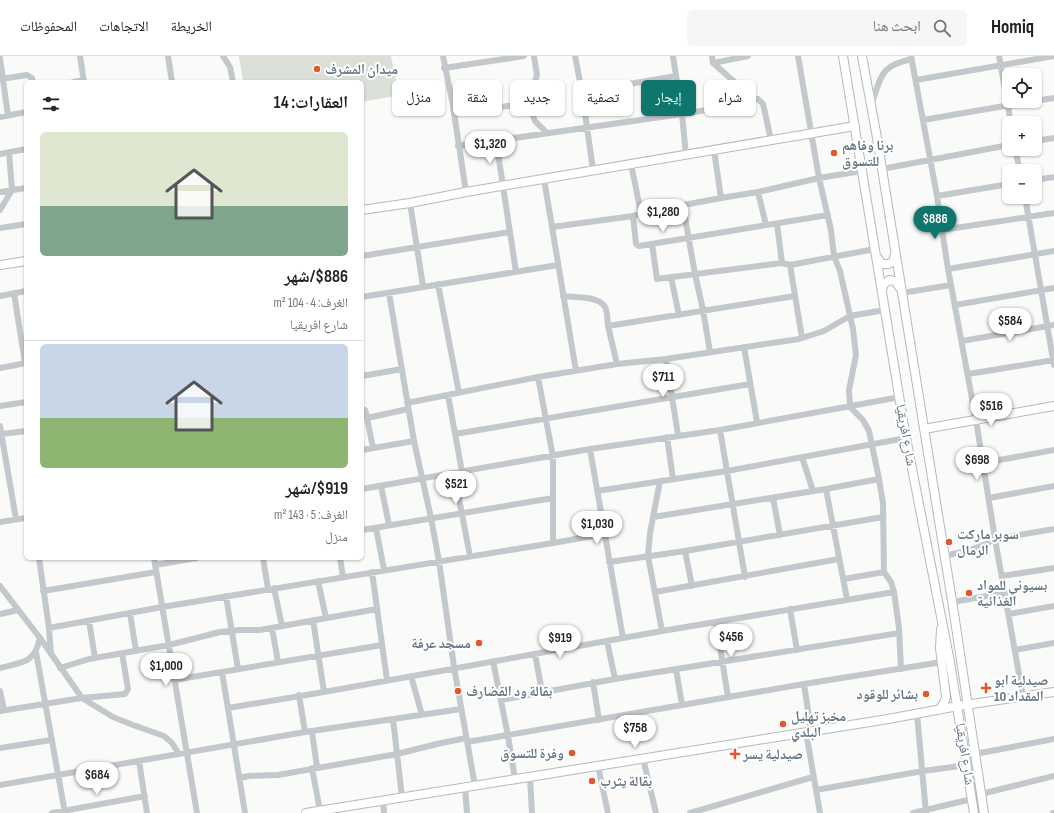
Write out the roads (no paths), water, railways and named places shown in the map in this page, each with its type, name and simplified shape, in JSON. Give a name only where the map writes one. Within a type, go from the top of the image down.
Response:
[{"type":"street","points":[[80,56],[84,80]]},
{"type":"street","points":[[168,56],[172,80]]},
{"type":"street","points":[[223,56],[230,67],[233,80]]},
{"type":"street","points":[[442,56],[453,106]]},
{"type":"street","points":[[444,68],[524,56]]},
{"type":"street","points":[[534,56],[537,75],[535,80]]},
{"type":"street","points":[[575,56],[580,80]]},
{"type":"street","points":[[673,56],[677,80]]},
{"type":"street","points":[[712,56],[713,63],[732,80]]},
{"type":"street","points":[[713,63],[748,56]]},
{"type":"street","points":[[798,56],[819,178],[828,215],[834,256],[840,271],[853,329],[856,355],[850,384],[850,407],[863,420],[869,431],[879,479],[883,503],[884,572],[891,582],[894,592],[899,633],[901,669]]},
{"type":"street","name":"شارع افريقيا","points":[[843,56],[906,438],[958,706],[974,813]]},
{"type":"street","name":"شارع افريقيا","points":[[862,56],[882,169],[952,602],[984,813]]},
{"type":"street","points":[[999,56],[1002,72]]},
{"type":"street","points":[[916,80],[1054,56]]},
{"type":"street","points":[[0,58],[8,116]]},
{"type":"street","points":[[871,105],[881,78],[887,68],[896,63],[912,58],[937,196],[948,269],[976,420],[995,540],[1024,697]]},
{"type":"street","points":[[2,79],[27,75],[32,80]]},
{"type":"street","points":[[633,83],[676,76]]},
{"type":"street","points":[[1042,100],[1054,98]]},
{"type":"street","points":[[756,99],[763,104],[771,140]]},
{"type":"street","points":[[923,120],[1002,106]]},
{"type":"street","points":[[0,117],[24,112]]},
{"type":"street","points":[[454,116],[466,192]]},
{"type":"street","points":[[533,116],[535,121],[547,133]]},
{"type":"street","points":[[585,116],[593,170]]},
{"type":"street","points":[[458,146],[668,116]]},
{"type":"street","points":[[682,116],[686,155]]},
{"type":"street","points":[[364,210],[855,126]]},
{"type":"street","points":[[1042,140],[1054,138]]},
{"type":"street","points":[[496,140],[516,272]]},
{"type":"street","points":[[882,169],[1002,146]]},
{"type":"street","points":[[0,154],[24,150]]},
{"type":"street","points":[[714,150],[721,198]]},
{"type":"street","points":[[0,210],[12,190],[8,152]]},
{"type":"street","points":[[631,164],[641,213]]},
{"type":"street","points":[[552,227],[632,216],[641,213],[758,192],[819,178],[862,171]]},
{"type":"street","points":[[1042,179],[1054,177]]},
{"type":"street","points":[[544,180],[576,371]]},
{"type":"street","points":[[937,196],[1002,185]]},
{"type":"street","points":[[0,192],[24,188]]},
{"type":"street","points":[[758,192],[766,225]]},
{"type":"street","points":[[410,203],[424,286]]},
{"type":"street","points":[[968,374],[1054,362],[1026,204]]},
{"type":"street","points":[[683,206],[694,274],[703,310],[710,352]]},
{"type":"street","points":[[942,230],[1054,213]]},
{"type":"street","points":[[632,216],[637,246],[828,215]]},
{"type":"street","points":[[0,228],[24,224]]},
{"type":"street","points":[[777,224],[782,263]]},
{"type":"street","points":[[364,256],[510,232]]},
{"type":"street","points":[[652,244],[657,279],[782,263],[790,265],[834,256],[875,252],[880,262],[888,264],[894,259],[895,254]]},
{"type":"street","points":[[948,269],[1054,251]]},
{"type":"street","points":[[0,266],[24,261]]},
{"type":"street","points":[[364,297],[558,265]]},
{"type":"street","points":[[790,265],[802,338]]},
{"type":"street","points":[[671,277],[679,315]]},
{"type":"street","points":[[882,293],[883,284],[890,280],[897,283],[901,291],[951,285]]},
{"type":"street","points":[[438,284],[458,393]]},
{"type":"street","points":[[955,305],[1054,288]]},
{"type":"street","points":[[0,296],[24,291]]},
{"type":"street","points":[[14,293],[23,329],[24,340]]},
{"type":"street","points":[[389,293],[414,441],[431,518],[474,786]]},
{"type":"street","points":[[563,296],[586,298],[600,302],[605,308],[617,364]]},
{"type":"street","points":[[608,326],[795,296]]},
{"type":"street","points":[[367,418],[448,395],[538,377],[617,364],[666,359],[802,338],[824,331],[850,316],[885,310]]},
{"type":"street","points":[[962,341],[1054,325]]},
{"type":"street","points":[[744,347],[757,422]]},
{"type":"street","points":[[666,359],[678,435]]},
{"type":"street","points":[[0,368],[24,363]]},
{"type":"street","points":[[364,376],[402,369]]},
{"type":"street","points":[[538,377],[553,456],[553,543]]},
{"type":"street","points":[[455,434],[672,396],[750,384]]},
{"type":"street","points":[[448,395],[462,472]]},
{"type":"street","points":[[364,489],[590,449],[720,430],[900,397]]},
{"type":"street","points":[[0,406],[24,402]]},
{"type":"street","points":[[924,429],[1054,406]]},
{"type":"street","points":[[364,410],[373,448]]},
{"type":"street","points":[[0,426],[2,434],[2,449],[16,519]]},
{"type":"street","points":[[720,430],[745,577]]},
{"type":"street","points":[[2,434],[24,431]]},
{"type":"street","points":[[667,437],[673,479]]},
{"type":"street","points":[[597,491],[727,471],[872,446],[906,438]]},
{"type":"street","points":[[364,450],[414,441]]},
{"type":"street","points":[[590,449],[623,638]]},
{"type":"street","points":[[983,464],[1054,450]]},
{"type":"street","points":[[802,457],[813,491]]},
{"type":"street","points":[[454,473],[470,556]]},
{"type":"street","points":[[653,517],[879,479]]},
{"type":"street","points":[[660,481],[649,538],[648,556],[662,631]]},
{"type":"street","points":[[381,486],[389,525]]},
{"type":"street","points":[[989,498],[1054,486]]},
{"type":"street","points":[[826,489],[847,600]]},
{"type":"street","points":[[364,530],[552,498]]},
{"type":"street","points":[[773,498],[780,535]]},
{"type":"street","points":[[609,562],[685,551],[883,517]]},
{"type":"street","points":[[0,522],[24,518]]},
{"type":"street","points":[[376,528],[384,570]]},
{"type":"street","points":[[944,556],[970,550],[995,540],[1054,529]]},
{"type":"street","points":[[49,628],[318,580],[604,534]]},
{"type":"street","points":[[685,551],[692,586]]},
{"type":"street","points":[[655,592],[839,559]]},
{"type":"street","points":[[39,560],[49,628],[51,654]]},
{"type":"street","points":[[168,560],[154,561],[197,813]]},
{"type":"street","points":[[263,560],[282,626]]},
{"type":"street","points":[[340,560],[343,577]]},
{"type":"street","points":[[1002,576],[1054,568]]},
{"type":"street","points":[[43,591],[156,572]]},
{"type":"street","points":[[372,572],[387,680]]},
{"type":"street","points":[[844,579],[884,572]]},
{"type":"street","points":[[318,580],[326,618]]},
{"type":"street","points":[[0,586],[40,638],[82,698],[113,717],[133,726],[164,736],[172,742],[180,754]]},
{"type":"street","points":[[228,708],[324,692],[454,667],[894,592]]},
{"type":"street","points":[[952,602],[1005,593]]},
{"type":"street","points":[[226,596],[238,669]]},
{"type":"street","points":[[1009,614],[1054,606]]},
{"type":"street","points":[[60,668],[95,658],[169,645],[231,630],[260,630],[377,609]]},
{"type":"street","points":[[0,614],[18,610]]},
{"type":"street","points":[[790,610],[797,650]]},
{"type":"street","points":[[130,613],[136,651]]},
{"type":"street","points":[[313,620],[324,692]]},
{"type":"street","points":[[89,621],[95,658]]},
{"type":"street","points":[[716,622],[728,697]]},
{"type":"street","points":[[939,710],[946,697],[939,641],[942,623]]},
{"type":"street","points":[[272,628],[278,662]]},
{"type":"street","points":[[501,700],[593,682],[899,633]]},
{"type":"street","points":[[0,668],[32,658],[36,652],[40,638]]},
{"type":"street","points":[[608,641],[615,679]]},
{"type":"street","points":[[1015,650],[1054,643]]},
{"type":"street","points":[[174,680],[382,645]]},
{"type":"street","points":[[36,652],[64,812]]},
{"type":"street","points":[[0,690],[2,711],[82,698],[125,694],[128,689],[122,653]]},
{"type":"street","points":[[535,654],[542,692]]},
{"type":"street","points":[[493,661],[515,779]]},
{"type":"street","points":[[240,778],[249,776],[278,775],[397,754],[437,744],[508,736],[804,684],[942,662]]},
{"type":"street","points":[[676,669],[682,705]]},
{"type":"street","points":[[222,672],[245,813]]},
{"type":"street","points":[[411,676],[422,715]]},
{"type":"street","points":[[593,682],[599,720]]},
{"type":"street","points":[[804,684],[813,777],[820,813]]},
{"type":"street","points":[[306,813],[808,732],[958,706],[1054,692]]},
{"type":"street","points":[[299,695],[309,732],[320,811]]},
{"type":"street","points":[[0,785],[57,774],[309,732],[461,709]]},
{"type":"street","points":[[917,714],[926,812]]},
{"type":"street","points":[[393,719],[402,797]]},
{"type":"street","points":[[975,754],[1054,739]]},
{"type":"street","points":[[0,748],[51,740]]},
{"type":"street","points":[[643,758],[656,813]]},
{"type":"street","points":[[139,761],[147,813]]},
{"type":"street","points":[[816,790],[923,771],[967,765]]},
{"type":"street","points":[[598,766],[608,813]]},
{"type":"street","points":[[981,794],[1054,776]]},
{"type":"street","points":[[530,777],[532,813]]},
{"type":"street","points":[[690,813],[813,777]]},
{"type":"street","points":[[465,787],[467,813]]},
{"type":"street","points":[[52,813],[145,796]]},
{"type":"street","points":[[914,813],[926,812],[972,799]]},
{"type":"street","points":[[382,800],[384,813]]},
{"type":"place","name":"ميدان المشرف","points":[[317,69]]},
{"type":"place","name":"برنا وفاهم للتسوق","points":[[834,153]]},
{"type":"place","name":"سوبر ماركت الرمال","points":[[949,542]]},
{"type":"place","name":"بسيوني للمواد الغذائية","points":[[969,593]]},
{"type":"place","name":"مسجد عرفة","points":[[479,643]]},
{"type":"place","name":"صيدلية ابو المقداد 10","points":[[986,688]]},
{"type":"place","name":"بقالة ود القضارف","points":[[458,691]]},
{"type":"place","name":"بشائر للوقود","points":[[926,694]]},
{"type":"place","name":"مخبز تهليل البلدي","points":[[783,724]]},
{"type":"place","name":"وفرة للتسوق","points":[[572,753]]},
{"type":"place","name":"صيدلية يسر","points":[[735,754]]},
{"type":"place","name":"بقالة يثرب","points":[[592,781]]}]
